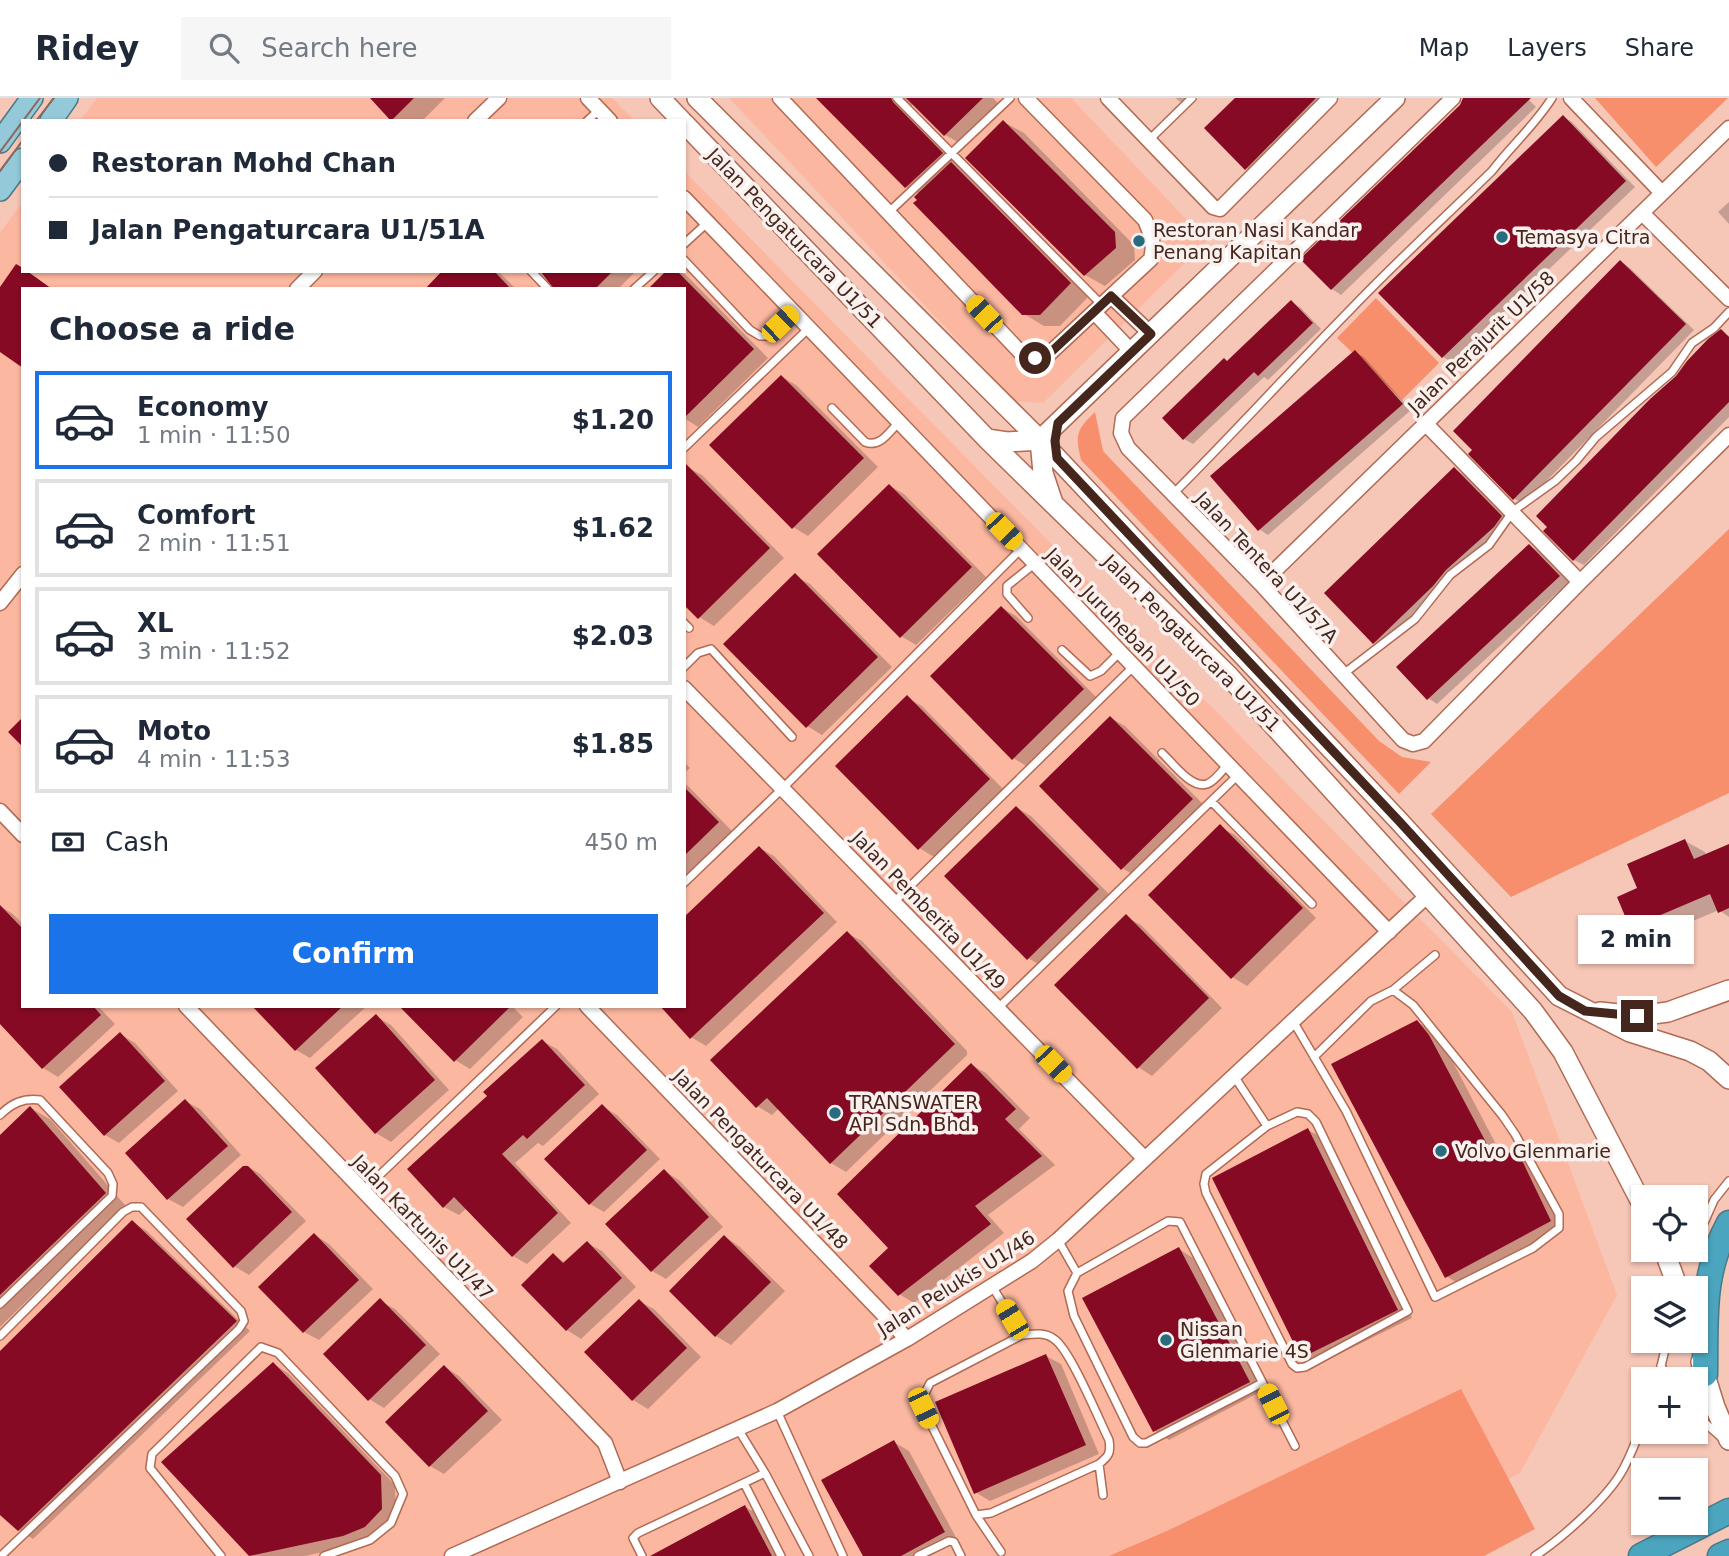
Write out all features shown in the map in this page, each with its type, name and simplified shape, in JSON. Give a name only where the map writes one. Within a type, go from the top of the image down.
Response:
[{"type":"highway","points":[[1705,1367],[1707,1283],[1715,1255],[1729,1223]]},
{"type":"highway","points":[[1641,1556],[1729,1511]]},
{"type":"highway","points":[[1720,1556],[1729,1552]]},
{"type":"main road","points":[[0,142],[32,98]]},
{"type":"main road","points":[[52,119],[68,98]]},
{"type":"main road","name":"Jalan Pengaturcara U1/51","points":[[660,98],[680,119]]},
{"type":"main road","name":"Jalan Pengaturcara U1/51","points":[[697,98],[1020,418],[1398,820],[1559,996],[1630,1032],[1690,1051],[1709,1061],[1729,1079]]},
{"type":"main road","points":[[986,439],[1007,442],[1041,440],[1395,98]]},
{"type":"main road","name":"Jalan Pengaturcara U1/51","points":[[686,125],[986,439],[1227,674],[1429,894],[1533,1011],[1563,1052],[1632,1185]]},
{"type":"main road","points":[[0,190],[21,162]]},
{"type":"main road","points":[[1020,418],[1039,423],[1058,423]]},
{"type":"main road","points":[[1057,458],[1055,441],[1058,423]]},
{"type":"main road","points":[[1041,440],[1043,473],[1055,507]]},
{"type":"main road","points":[[1585,1011],[1637,1016],[1668,1012],[1729,990]]},
{"type":"main road","points":[[1708,1384],[1729,1442]]},
{"type":"street","points":[[477,119],[499,98]]},
{"type":"street","points":[[588,98],[608,119]]},
{"type":"street","points":[[780,98],[1022,354],[1035,358],[1050,353],[1151,259],[1154,247],[1153,237],[1145,220],[1026,98]]},
{"type":"street","points":[[1108,98],[1219,204],[1331,98]]},
{"type":"street","name":"Jalan Tentera U1/57A","points":[[1453,98],[1123,418],[1121,433],[1128,448],[1261,584],[1403,740],[1413,744],[1424,741],[1729,435]]},
{"type":"street","points":[[1571,98],[1662,193]]},
{"type":"street","name":"Jalan Perajurit U1/58","points":[[1261,584],[1729,128]]},
{"type":"street","name":"Jalan Juruhebah U1/50","points":[[686,203],[1389,932]]},
{"type":"street","points":[[1642,213],[1729,299]]},
{"type":"street","points":[[299,287],[313,273]]},
{"type":"street","points":[[1102,304],[1151,334]]},
{"type":"street","points":[[1102,304],[1132,352]]},
{"type":"street","points":[[1426,424],[1580,582]]},
{"type":"street","points":[[0,603],[21,577]]},
{"type":"street","name":"Jalan Pemberita U1/49","points":[[686,690],[1145,1158]]},
{"type":"street","points":[[0,811],[21,833]]},
{"type":"street","name":"Jalan Pelukis U1/46","points":[[454,1556],[777,1412],[907,1339],[1032,1261],[1058,1240],[1429,894]]},
{"type":"street","name":"Jalan Kartunis U1/47","points":[[188,1008],[605,1443],[620,1482]]},
{"type":"street","name":"Jalan Pengaturcara U1/48","points":[[589,1008],[907,1339]]},
{"type":"lane","points":[[897,98],[1102,304]]},
{"type":"lane","points":[[888,212],[1010,98]]},
{"type":"lane","points":[[1149,140],[1192,98]]},
{"type":"lane","points":[[1173,494],[1351,309],[1492,171],[1508,150],[1531,128],[1552,98]]},
{"type":"lane","points":[[589,119],[599,110]]},
{"type":"lane","points":[[686,242],[708,223]]},
{"type":"lane","points":[[686,262],[750,330],[760,337],[768,336],[793,312]]},
{"type":"lane","points":[[533,273],[546,287]]},
{"type":"lane","points":[[637,287],[652,273]]},
{"type":"lane","points":[[1342,675],[1415,620],[1450,575],[1489,545],[1513,511],[1555,481],[1596,437],[1672,372],[1692,343],[1714,328],[1729,312]]},
{"type":"lane","points":[[686,447],[809,328]]},
{"type":"lane","points":[[832,408],[871,444],[881,441],[899,422]]},
{"type":"lane","points":[[686,881],[783,788],[1021,549]]},
{"type":"lane","points":[[1028,618],[1007,594],[1007,586],[1035,563]]},
{"type":"lane","points":[[686,665],[698,653],[710,649],[792,737]]},
{"type":"lane","points":[[1062,650],[1090,676],[1101,671],[1120,652]]},
{"type":"lane","points":[[894,902],[1134,666]]},
{"type":"lane","points":[[1162,752],[1195,784],[1204,785],[1233,770]]},
{"type":"lane","points":[[998,1008],[1212,802],[1233,770]]},
{"type":"lane","points":[[1212,802],[1311,904]]},
{"type":"lane","points":[[1314,1057],[1371,1001],[1393,990],[1434,955]]},
{"type":"lane","points":[[1293,1021],[1346,1111],[1435,1297],[1533,1248],[1559,1228],[1559,1214],[1508,1124],[1413,1005],[1393,990]]},
{"type":"lane","points":[[363,1192],[554,1008]]},
{"type":"lane","points":[[1234,1076],[1267,1126]]},
{"type":"lane","points":[[0,1115],[7,1107],[25,1099],[40,1100],[108,1173],[113,1184],[112,1196],[0,1304]]},
{"type":"lane","points":[[1297,1112],[1308,1114],[1316,1122],[1408,1311],[1305,1367],[1297,1368],[1292,1364],[1206,1193],[1204,1184],[1206,1174],[1267,1126],[1297,1112]]},
{"type":"lane","points":[[1708,1214],[1714,1200],[1729,1181]]},
{"type":"lane","points":[[0,1336],[123,1212],[132,1207],[141,1207],[241,1311],[244,1321],[239,1329],[1,1556]]},
{"type":"lane","points":[[1262,1383],[1146,1443],[1140,1443],[1133,1437],[1074,1316],[1068,1291],[1077,1273],[1168,1221],[1180,1222],[1295,1446]]},
{"type":"lane","points":[[1058,1240],[1077,1273]]},
{"type":"lane","points":[[992,1286],[1022,1335]]},
{"type":"lane","points":[[976,1515],[991,1513],[1099,1464],[1109,1456],[1109,1440],[1068,1358],[1055,1339],[1038,1334],[1022,1335],[930,1383],[923,1396],[923,1408],[976,1515],[1001,1552]]},
{"type":"lane","points":[[221,1556],[150,1468],[152,1454],[261,1348],[278,1353],[395,1476],[403,1494],[391,1523],[370,1540],[324,1556]]},
{"type":"lane","points":[[1661,1366],[1664,1353]]},
{"type":"lane","points":[[777,1412],[843,1556]]},
{"type":"lane","points":[[1708,1425],[1729,1442]]},
{"type":"lane","points":[[738,1429],[765,1472],[809,1556]]},
{"type":"lane","points":[[1535,1556],[1592,1507],[1620,1476],[1634,1444]]},
{"type":"lane","points":[[1099,1464],[1103,1495]]},
{"type":"lane","points":[[642,1556],[633,1538],[638,1532],[765,1472]]},
{"type":"lane","points":[[744,1483],[781,1556]]},
{"type":"lane","points":[[918,1556],[949,1541],[954,1542],[961,1556]]},
{"type":"shaded area","points":[[97,98],[612,98],[633,119],[81,119]]},
{"type":"shaded area","points":[[729,98],[1071,98],[1207,241],[1043,403],[1015,401]]},
{"type":"shaded area","points":[[1595,98],[1728,98],[1656,167]]},
{"type":"shaded area","points":[[686,173],[1512,1012],[1617,1295],[1520,1473],[1359,1556],[0,1556],[0,233],[21,204],[21,273],[686,273]]},
{"type":"shaded area","points":[[1376,298],[1439,363],[1402,400],[1337,338]]},
{"type":"shaded area","points":[[1095,412],[1103,451],[1379,741],[1402,757],[1431,762],[1399,794],[1081,460],[1079,433]]},
{"type":"shaded area","points":[[1729,529],[1729,793],[1511,897],[1431,814]]},
{"type":"shaded area","points":[[1461,1389],[1535,1529],[1484,1556],[1109,1556],[1169,1530]]},
{"type":"building","points":[[370,98],[414,98],[393,119],[389,119]]},
{"type":"building","points":[[816,98],[891,98],[943,153],[905,188]]},
{"type":"building","points":[[906,98],[983,98],[944,136]]},
{"type":"building","points":[[1235,98],[1316,98],[1245,170],[1204,128]]},
{"type":"building","points":[[1463,98],[1531,98],[1331,290],[1300,259],[1460,105]]},
{"type":"building","name":"Temasya Citra","points":[[1563,115],[1626,181],[1442,358],[1378,293]]},
{"type":"building","points":[[1003,120],[1115,232],[1116,248],[1084,276],[965,158]]},
{"type":"building","points":[[951,162],[1071,283],[1040,315],[1022,315],[913,203],[917,200],[914,197]]},
{"type":"building","points":[[1620,260],[1686,324],[1513,500],[1468,454],[1472,450],[1453,431]]},
{"type":"building","points":[[16,264],[21,267],[21,273],[30,273],[49,287],[21,287],[21,367],[0,352],[0,287]]},
{"type":"building","points":[[440,273],[496,273],[509,287],[427,287]]},
{"type":"building","points":[[542,273],[611,273],[597,287],[552,287]]},
{"type":"building","points":[[664,273],[679,273],[754,349],[686,416],[686,287],[650,287]]},
{"type":"building","points":[[1291,300],[1313,323],[1258,376],[1254,372],[1183,440],[1162,418],[1224,358],[1227,361]]},
{"type":"building","points":[[1721,329],[1729,337],[1729,402],[1573,561],[1543,531],[1547,527],[1536,516],[1650,399],[1676,376],[1708,339]]},
{"type":"building","points":[[1355,350],[1403,404],[1258,531],[1210,476]]},
{"type":"building","points":[[781,375],[864,458],[792,529],[709,445]]},
{"type":"building","points":[[686,464],[770,548],[698,619],[686,607]]},
{"type":"building","points":[[1454,467],[1502,516],[1494,527],[1446,570],[1373,644],[1324,593]]},
{"type":"building","points":[[889,484],[972,567],[900,638],[817,554]]},
{"type":"building","points":[[1529,544],[1560,576],[1427,700],[1396,667]]},
{"type":"building","points":[[795,573],[878,657],[806,728],[723,644]]},
{"type":"building","points":[[1001,606],[1084,689],[1012,760],[930,676]]},
{"type":"building","points":[[907,695],[990,779],[918,850],[835,766]]},
{"type":"building","points":[[1110,716],[1193,799],[1121,870],[1039,786]]},
{"type":"building","points":[[21,719],[21,745],[8,732]]},
{"type":"building","points":[[686,789],[719,822],[686,854]]},
{"type":"building","points":[[1016,806],[1099,889],[1027,960],[944,876]]},
{"type":"building","points":[[1220,824],[1303,908],[1231,979],[1148,895]]},
{"type":"building","points":[[1685,839],[1694,859],[1729,844],[1729,908],[1718,913],[1710,894],[1630,928],[1617,897],[1637,888],[1627,864]]},
{"type":"building","points":[[759,846],[824,913],[690,1039],[662,1008],[686,1008],[686,915]]},
{"type":"building","points":[[0,905],[21,927],[21,1008],[95,1008],[101,1015],[42,1069],[0,1024]]},
{"type":"building","points":[[1126,914],[1209,998],[1137,1069],[1054,985]]},
{"type":"building","points":[[847,931],[955,1044],[830,1164],[767,1098],[756,1108],[710,1060]]},
{"type":"building","points":[[254,1008],[341,1008],[295,1051]]},
{"type":"building","points":[[401,1008],[509,1008],[454,1062]]},
{"type":"building","points":[[376,1014],[435,1080],[375,1134],[315,1068]]},
{"type":"building","name":"Volvo Glenmarie","points":[[1417,1020],[1429,1035],[1488,1146],[1520,1156],[1551,1221],[1445,1278],[1331,1064]]},
{"type":"building","points":[[120,1032],[165,1081],[104,1136],[59,1087]]},
{"type":"building","points":[[542,1039],[585,1085],[527,1139],[523,1135],[502,1154],[558,1213],[512,1257],[454,1197],[443,1208],[407,1169],[487,1096],[483,1092]]},
{"type":"building","points":[[971,1063],[1016,1109],[1005,1119],[1042,1156],[975,1206],[991,1224],[898,1296],[869,1266],[888,1248],[837,1194]]},
{"type":"building","points":[[185,1099],[228,1146],[167,1200],[125,1153]]},
{"type":"building","points":[[602,1104],[647,1150],[589,1205],[544,1159]]},
{"type":"building","points":[[30,1106],[106,1193],[0,1295],[0,1135]]},
{"type":"building","points":[[1308,1128],[1398,1310],[1301,1358],[1212,1178]]},
{"type":"building","points":[[243,1166],[248,1166],[292,1212],[233,1268],[186,1219]]},
{"type":"building","points":[[664,1169],[709,1217],[651,1272],[605,1224]]},
{"type":"building","points":[[132,1220],[237,1321],[18,1531],[0,1515],[0,1351]]},
{"type":"building","points":[[314,1233],[359,1280],[303,1333],[258,1287]]},
{"type":"building","points":[[724,1235],[771,1282],[715,1337],[669,1291]]},
{"type":"building","points":[[587,1241],[622,1278],[566,1331],[521,1285],[553,1253],[563,1263]]},
{"type":"building","name":"Nissan Glenmarie 4S","points":[[1179,1247],[1250,1382],[1153,1432],[1082,1298]]},
{"type":"building","points":[[380,1298],[426,1345],[368,1401],[323,1354]]},
{"type":"building","points":[[639,1299],[687,1348],[632,1401],[584,1352]]},
{"type":"building","points":[[1046,1354],[1086,1445],[974,1494],[935,1402]]},
{"type":"building","points":[[273,1362],[381,1475],[382,1509],[365,1527],[343,1536],[249,1556],[161,1462]]},
{"type":"building","points":[[444,1365],[488,1411],[429,1467],[385,1422]]},
{"type":"building","points":[[894,1440],[945,1532],[901,1556],[863,1556],[821,1480]]},
{"type":"building","points":[[745,1505],[772,1556],[650,1556]]},
{"type":"tram line","points":[[24,119],[40,98]]},
{"type":"tram line","points":[[38,119],[54,98]]},
{"type":"tram line","points":[[0,152],[21,124]]},
{"type":"tram line","points":[[0,171],[21,143]]},
{"type":"place","name":"Temasya Citra","points":[[1502,237]]},
{"type":"place","name":"Restoran Nasi Kandar Penang Kapitan","points":[[1139,241]]},
{"type":"place","name":"TRANSWATER API Sdn. Bhd.","points":[[835,1113]]},
{"type":"place","name":"Volvo Glenmarie","points":[[1441,1151]]},
{"type":"place","name":"Nissan Glenmarie 4S","points":[[1166,1340]]},
{"type":"route","points":[[1035,358],[1050,353],[1111,296],[1151,334],[1058,423],[1055,441],[1057,458],[1398,820],[1559,996],[1585,1011],[1637,1016]]}]
